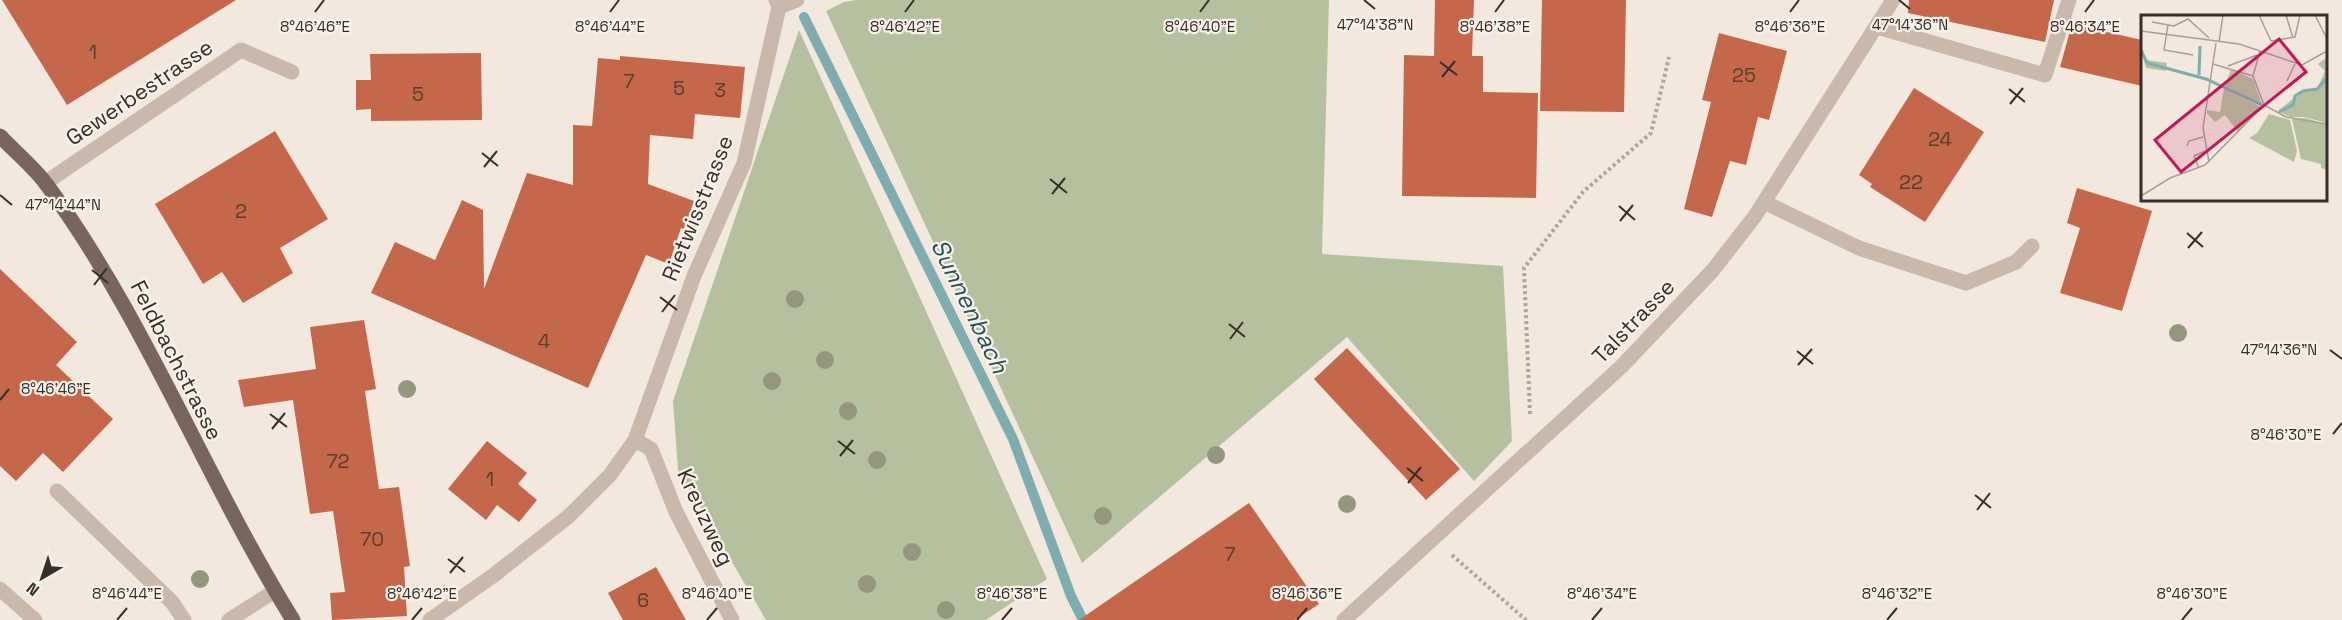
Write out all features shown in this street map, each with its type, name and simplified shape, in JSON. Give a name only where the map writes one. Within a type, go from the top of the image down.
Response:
[{"type":"main road","name":"Feldbachstrasse","points":[[0,136],[45,183],[117,292],[237,525],[293,620]]},
{"type":"street","points":[[778,3],[797,0]]},
{"type":"street","name":"Talstrasse","points":[[1344,620],[1652,337],[1713,270],[1764,202],[1893,0]]},
{"type":"street","points":[[1876,27],[2045,75],[2069,0]]},
{"type":"street","name":"Rietwisstrasse","points":[[430,620],[494,575],[569,516],[610,475],[635,440],[694,276],[744,163],[778,3]]},
{"type":"street","name":"Gewerbestrasse","points":[[45,183],[241,50],[292,72]]},
{"type":"street","points":[[1764,202],[1859,248],[1966,283],[2016,262],[2032,246]]},
{"type":"street","name":"Kreuzweg","points":[[635,440],[651,449],[676,513],[732,620]]},
{"type":"street","points":[[57,491],[172,602],[184,620]]},
{"type":"street","points":[[0,589],[34,620]]},
{"type":"street","points":[[229,620],[275,591]]},
{"type":"path","points":[[1531,449],[1524,268],[1583,192],[1651,133],[1669,57]]},
{"type":"path","points":[[1434,539],[1526,620]]},
{"type":"green space","points":[[856,0],[1329,0],[1322,254],[1503,266],[1512,441],[1474,481],[1347,337],[1082,563],[826,11],[844,2]]},
{"type":"green space","points":[[799,30],[1047,579],[986,620],[766,620],[678,470],[673,401]]},
{"type":"building","points":[[2,0],[236,0],[67,105]]},
{"type":"building","points":[[1435,0],[1474,0],[1472,56],[1483,56],[1483,92],[1538,93],[1536,198],[1402,196],[1404,55],[1434,56]]},
{"type":"building","points":[[1542,0],[1626,0],[1624,112],[1540,111]]},
{"type":"building","points":[[1909,0],[2054,0],[2045,42],[1908,13]]},
{"type":"building","points":[[2072,24],[2141,40],[2141,86],[2060,67]]},
{"type":"building","points":[[1719,33],[1787,51],[1769,120],[1758,117],[1746,165],[1730,161],[1712,217],[1684,209],[1711,102],[1702,100]]},
{"type":"building","points":[[481,53],[482,120],[371,121],[371,109],[356,110],[356,80],[371,80],[370,54]]},
{"type":"building","points":[[620,56],[745,67],[740,118],[695,114],[693,139],[650,135],[648,184],[694,201],[684,229],[681,228],[669,264],[646,255],[588,388],[371,293],[395,242],[435,260],[462,200],[483,210],[484,289],[527,173],[573,185],[573,125],[592,126],[598,58],[620,60]]},
{"type":"building","points":[[1914,88],[1984,132],[1925,222],[1870,187],[1872,184],[1859,175]]},
{"type":"building","points":[[275,131],[328,219],[280,248],[293,273],[243,303],[222,272],[203,284],[155,204]]},
{"type":"building","points":[[2077,188],[2152,211],[2122,311],[2060,293],[2080,228],[2067,223]]},
{"type":"building","points":[[0,269],[77,342],[56,365],[113,419],[63,472],[43,453],[16,481],[0,466]]},
{"type":"building","points":[[364,320],[376,389],[365,391],[379,489],[399,487],[410,566],[404,567],[407,616],[332,620],[330,593],[345,592],[333,511],[310,514],[293,400],[244,407],[238,380],[316,369],[310,327]]},
{"type":"building","points":[[1347,348],[1460,469],[1426,500],[1314,379]]},
{"type":"building","points":[[487,441],[527,473],[518,484],[537,500],[519,522],[497,505],[486,520],[448,489]]},
{"type":"building","points":[[1249,503],[1319,604],[1295,620],[1079,620]]},
{"type":"building","points":[[656,567],[686,620],[623,620],[608,593]]},
{"type":"waterway","name":"Sunnenbach","points":[[804,17],[1013,439],[1071,596],[1083,620]]}]
